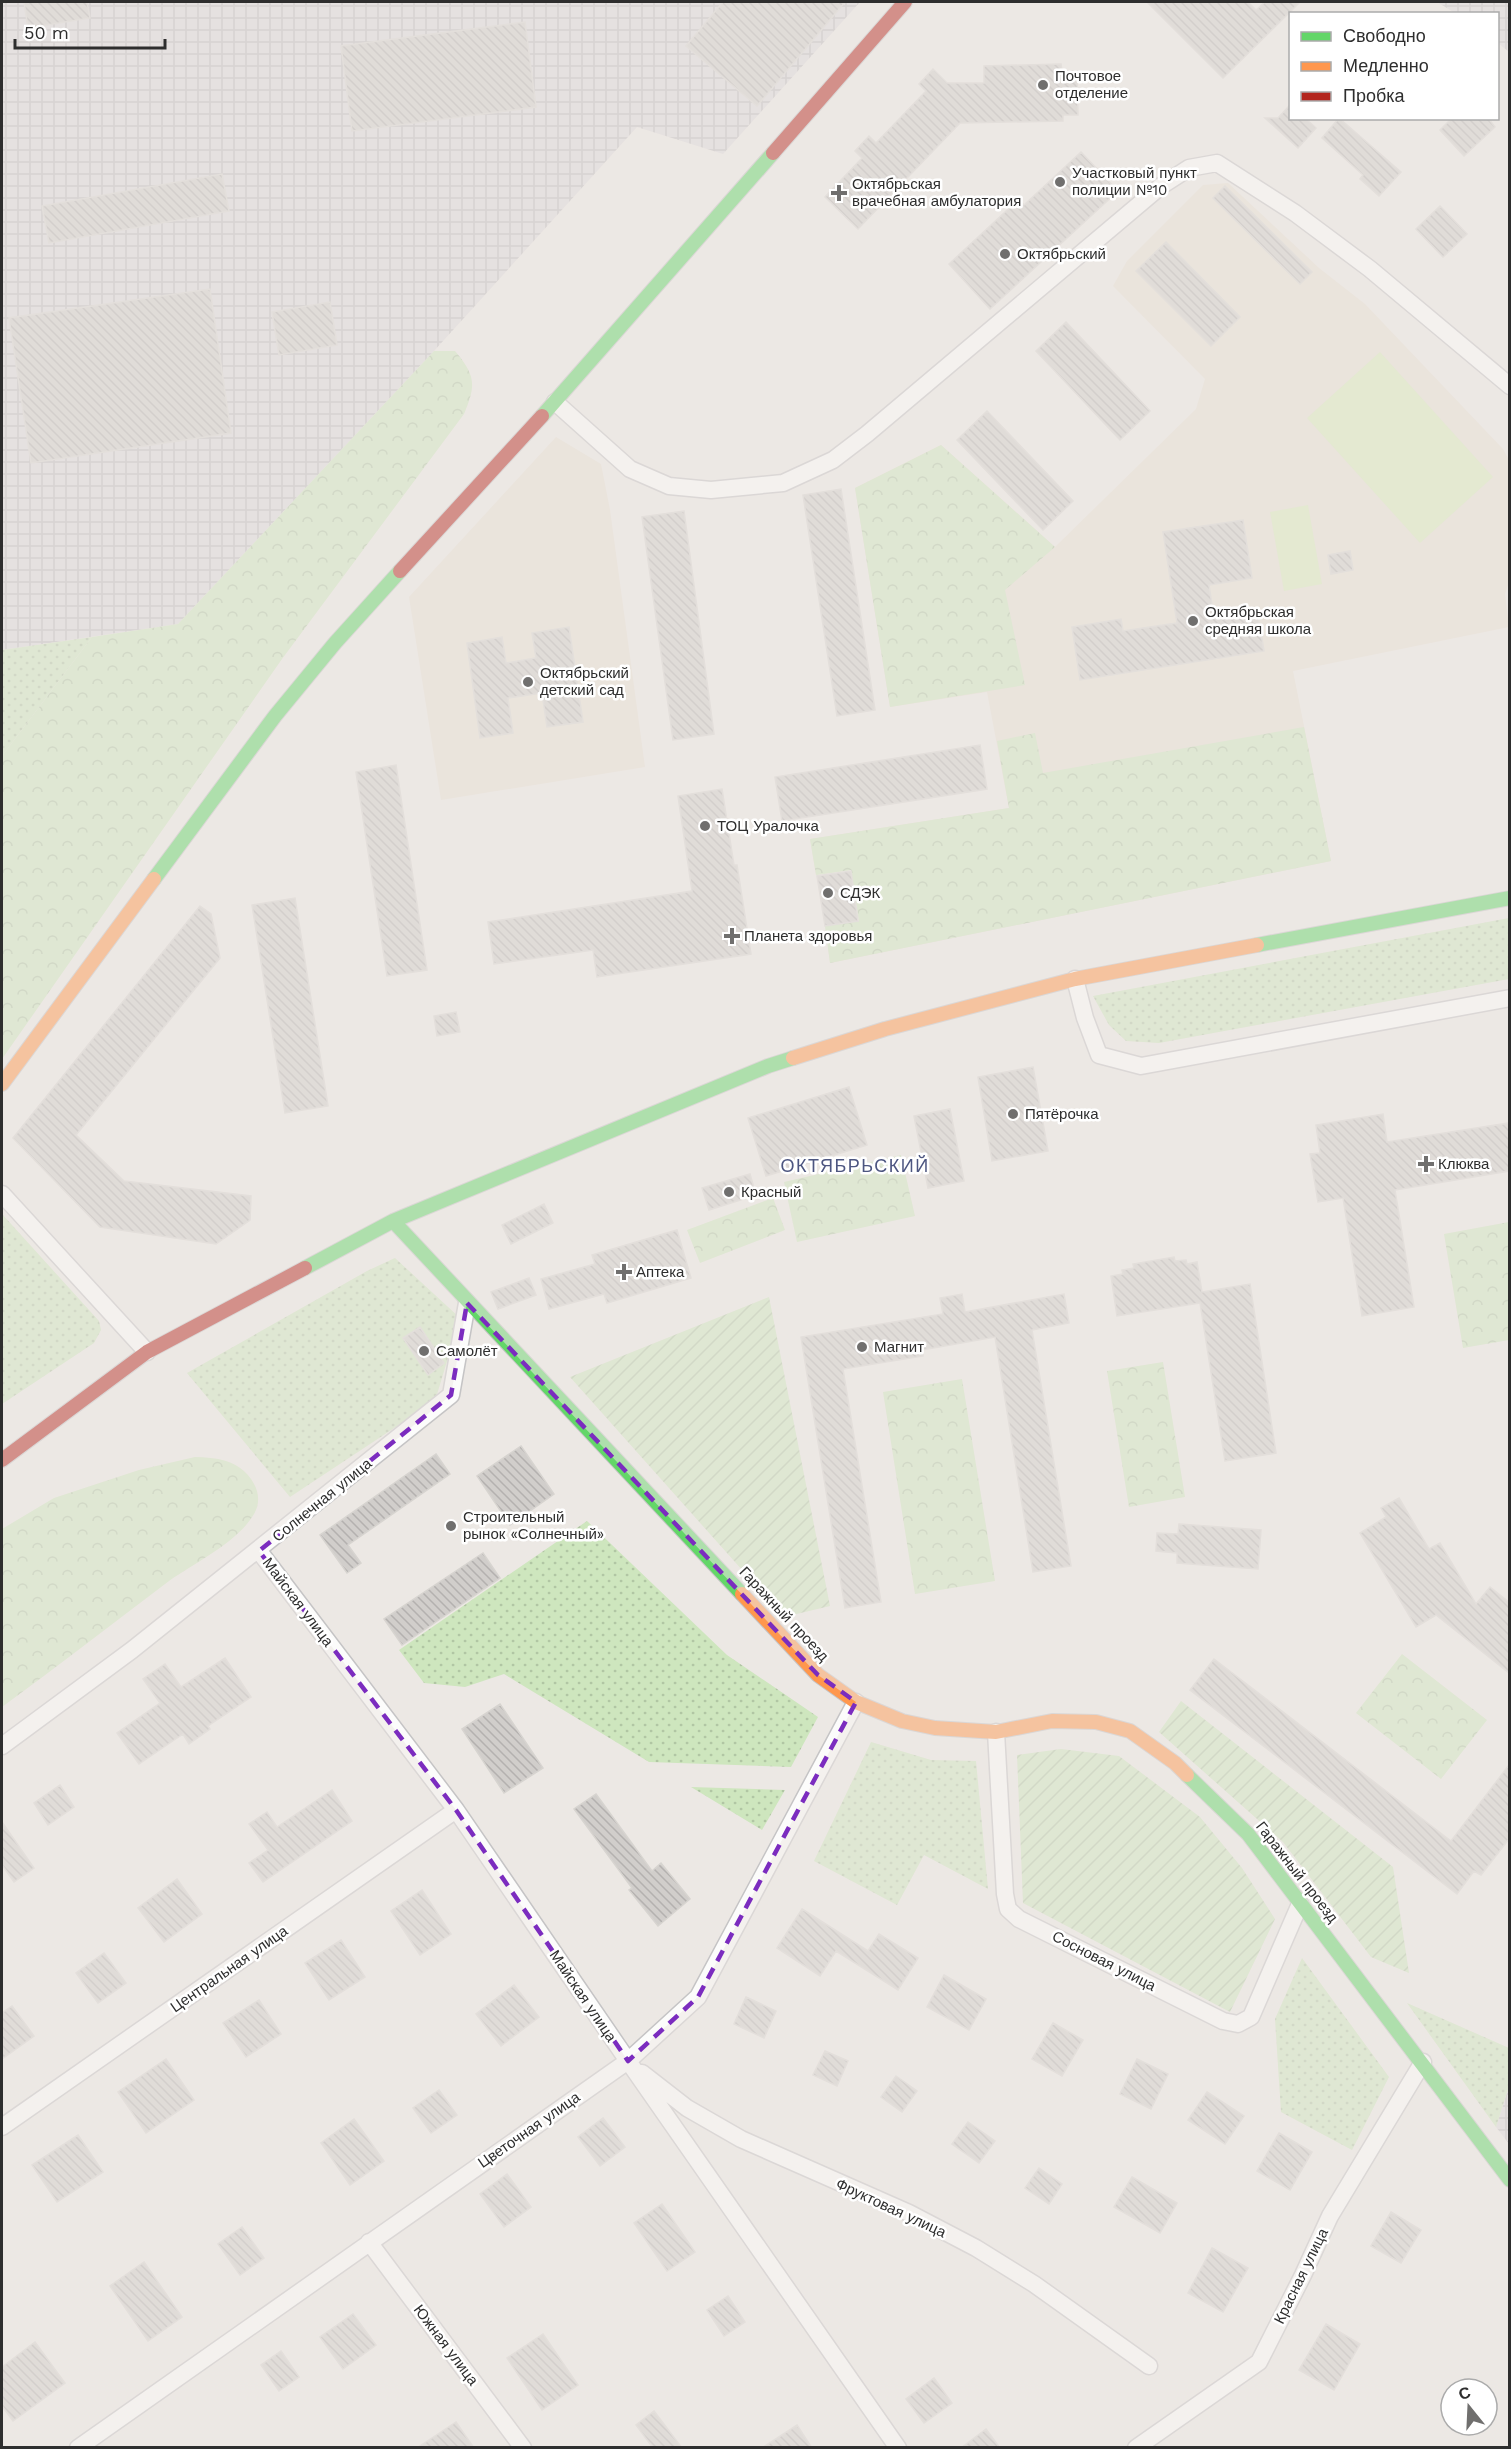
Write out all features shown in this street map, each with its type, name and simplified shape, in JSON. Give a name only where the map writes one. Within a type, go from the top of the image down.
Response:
[{"type":"street","points":[[2,1084],[275,716],[335,643],[555,402],[905,2]]},
{"type":"street","points":[[555,402],[630,469],[669,486],[711,490],[783,483],[833,460],[867,434],[1161,186],[1189,168],[1217,163],[1295,213],[1370,269],[1509,386]]},
{"type":"street","points":[[2,1460],[147,1352],[393,1221],[768,1066],[885,1029],[1075,979],[1509,898]]},
{"type":"street","points":[[1075,979],[1085,1018],[1099,1055],[1141,1066],[1509,998]]},
{"type":"street","points":[[2,1194],[147,1352]]},
{"type":"street","name":"Гаражный проезд","points":[[393,1221],[467,1303],[819,1676],[856,1702],[902,1721],[934,1728],[996,1732],[1052,1721],[1096,1722],[1130,1731],[1175,1763],[1248,1834],[1423,2062],[1509,2180]]},
{"type":"street","name":"Солнечная улица","points":[[2,1746],[132,1650],[259,1551],[451,1395],[467,1303]]},
{"type":"street","name":"Майская улица","points":[[259,1551],[456,1810],[898,2448]]},
{"type":"street","name":"Цветочная улица","points":[[78,2448],[628,2061],[698,1997],[856,1702]]},
{"type":"street","name":"Сосновая улица","points":[[996,1732],[1005,1894],[1008,1909],[1019,1919],[1223,2021],[1238,2024],[1251,2017],[1300,1904]]},
{"type":"street","name":"Центральная улица","points":[[2,2127],[456,1810]]},
{"type":"street","name":"Фруктовая улица","points":[[628,2061],[687,2108],[741,2139],[909,2213],[976,2248],[1034,2284],[1149,2366]]},
{"type":"street","name":"Красная улица","points":[[1136,2448],[1259,2362],[1330,2216],[1423,2062]]},
{"type":"street","name":"Южная улица","points":[[369,2242],[523,2448]]},
{"type":"highlighted area","points":[[467,1303],[818,1675],[856,1702],[698,1997],[628,2061],[456,1810],[259,1551],[451,1395]]},
{"type":"shaded area","points":[[2,2],[860,2],[723,154],[637,127],[434,351],[178,624],[2,650]]},
{"type":"shaded area","points":[[1437,2],[1509,2],[1509,52],[1499,44],[1499,12],[1453,12]]},
{"type":"shaded area","name":"Октябрьская средняя школа","points":[[1228,183],[1319,268],[1365,304],[1503,449],[1510,462],[1510,579],[1505,594],[1509,627],[1293,671],[1331,861],[830,963],[825,926],[859,921],[851,870],[816,875],[810,839],[1009,808],[987,692],[890,707],[855,488],[941,445],[1055,547],[1196,409],[1205,379],[1113,286],[1127,261],[1203,185]]},
{"type":"shaded area","name":"Октябрьский детский сад","points":[[556,437],[601,464],[610,510],[645,767],[441,800],[409,597]]},
{"type":"shaded area","points":[[1509,2086],[1510,2144],[1496,2127]]},
{"type":"green space","points":[[434,351],[455,351],[467,367],[472,388],[464,414],[282,659],[2,1059],[2,756],[92,637],[178,624]]},
{"type":"green space","points":[[1380,352],[1493,477],[1420,543],[1307,418]]},
{"type":"green space","points":[[941,445],[1055,547],[1005,590],[1025,685],[890,707],[855,488]]},
{"type":"green space","points":[[1308,505],[1322,584],[1284,591],[1270,512]]},
{"type":"green space","points":[[92,637],[2,756],[2,650]]},
{"type":"green space","points":[[1304,727],[1331,861],[830,963],[825,926],[859,921],[851,870],[816,875],[810,839],[1009,808],[997,741],[1035,733],[1043,773]]},
{"type":"green space","points":[[1509,918],[1509,979],[1159,1043],[1126,1041],[1109,1025],[1093,996]]},
{"type":"green space","points":[[901,1155],[915,1216],[797,1242],[784,1182]]},
{"type":"green space","points":[[773,1198],[785,1230],[700,1263],[687,1230]]},
{"type":"green space","points":[[2,1214],[99,1321],[101,1330],[94,1343],[2,1404]]},
{"type":"green space","points":[[1509,1222],[1509,1340],[1463,1348],[1444,1234]]},
{"type":"green space","points":[[395,1258],[460,1318],[435,1401],[290,1497],[187,1373],[367,1271]]},
{"type":"green space","points":[[769,1297],[830,1606],[784,1617],[570,1377]]},
{"type":"green space","points":[[1163,1362],[1185,1497],[1129,1507],[1107,1371]]},
{"type":"green space","points":[[962,1379],[995,1581],[915,1594],[883,1392]]},
{"type":"green space","points":[[195,1457],[226,1461],[248,1475],[258,1497],[254,1514],[247,1524],[216,1551],[169,1581],[2,1707],[2,1529],[54,1498],[139,1470]]},
{"type":"green space","points":[[587,1521],[727,1655],[818,1717],[791,1767],[649,1762],[504,1674],[465,1687],[424,1683],[399,1650]]},
{"type":"green space","points":[[1402,1654],[1487,1720],[1441,1779],[1356,1713]]},
{"type":"green space","points":[[1181,1701],[1393,1867],[1409,1973],[1371,1957],[1283,1842],[1159,1732]]},
{"type":"green space","points":[[871,1742],[931,1760],[976,1761],[988,1889],[924,1855],[897,1905],[814,1861]]},
{"type":"green space","points":[[1061,1749],[1119,1756],[1200,1817],[1242,1868],[1275,1919],[1230,2012],[1023,1903],[1017,1755]]},
{"type":"green space","points":[[691,1787],[785,1790],[762,1830]]},
{"type":"green space","points":[[1302,1958],[1389,2077],[1352,2150],[1281,2112],[1275,2019]]},
{"type":"green space","points":[[1407,2003],[1509,2048],[1509,2086],[1496,2127]]},
{"type":"building","points":[[24,2],[87,2],[90,18],[28,28]]},
{"type":"building","points":[[723,2],[845,2],[757,106],[686,46]]},
{"type":"building","points":[[1147,2],[1248,2],[1256,10],[1265,2],[1300,2],[1289,12],[1223,78]]},
{"type":"building","points":[[525,22],[536,107],[352,131],[341,46]]},
{"type":"building","points":[[1061,64],[1062,71],[1077,71],[1078,115],[1063,115],[1063,121],[960,123],[858,229],[825,197],[862,158],[855,151],[869,136],[876,143],[926,91],[919,84],[933,69],[947,83],[984,83],[984,66]]},
{"type":"building","points":[[1289,106],[1289,120],[1307,120],[1316,128],[1298,148],[1265,118],[1278,118]]},
{"type":"building","points":[[1337,120],[1341,120],[1401,172],[1379,196],[1360,179],[1363,175],[1322,138]]},
{"type":"building","points":[[1450,120],[1490,120],[1495,127],[1464,156],[1440,130]]},
{"type":"building","points":[[1081,152],[1118,191],[990,309],[949,264],[1019,199],[1024,205]]},
{"type":"building","points":[[222,174],[229,211],[49,243],[42,206]]},
{"type":"building","points":[[1225,186],[1312,272],[1300,284],[1213,198]]},
{"type":"building","points":[[1440,206],[1467,234],[1443,257],[1416,229]]},
{"type":"building","points":[[1166,242],[1240,317],[1211,346],[1136,271]]},
{"type":"building","points":[[210,289],[231,433],[31,463],[9,318]]},
{"type":"building","points":[[330,302],[337,345],[279,355],[272,312]]},
{"type":"building","points":[[1066,322],[1150,411],[1120,440],[1036,351]]},
{"type":"building","points":[[987,411],[1073,501],[1043,530],[957,440]]},
{"type":"building","points":[[841,489],[875,710],[837,716],[803,495]]},
{"type":"building","points":[[684,511],[714,734],[673,740],[642,517]]},
{"type":"building","points":[[1243,520],[1252,578],[1209,585],[1214,618],[1257,610],[1264,651],[1080,680],[1072,627],[1121,619],[1123,631],[1177,623],[1163,532]]},
{"type":"building","points":[[1350,551],[1353,570],[1331,574],[1328,555]]},
{"type":"building","points":[[569,627],[583,722],[547,727],[542,693],[508,698],[513,733],[480,738],[467,643],[502,637],[506,663],[536,658],[532,633]]},
{"type":"building","points":[[980,745],[987,789],[782,821],[775,777]]},
{"type":"building","points":[[396,765],[427,970],[387,976],[356,772]]},
{"type":"building","points":[[722,789],[751,954],[597,977],[593,950],[494,964],[488,922],[692,891],[678,796]]},
{"type":"building","points":[[851,871],[858,921],[825,926],[817,876]]},
{"type":"building","points":[[295,898],[328,1106],[285,1113],[252,905]]},
{"type":"building","points":[[200,906],[211,914],[220,958],[76,1135],[124,1181],[251,1196],[250,1220],[216,1244],[100,1227],[13,1138]]},
{"type":"building","points":[[456,1012],[460,1032],[437,1036],[434,1016]]},
{"type":"building","name":"Пятёрочка","points":[[1033,1067],[1048,1151],[992,1161],[978,1077]]},
{"type":"building","points":[[849,1087],[867,1145],[766,1176],[748,1118]]},
{"type":"building","points":[[950,1109],[964,1181],[928,1188],[914,1116]]},
{"type":"building","points":[[1383,1114],[1387,1142],[1509,1123],[1509,1171],[1395,1190],[1414,1307],[1362,1316],[1343,1198],[1318,1202],[1310,1154],[1320,1153],[1316,1125]]},
{"type":"building","name":"Красный","points":[[750,1174],[756,1195],[709,1210],[702,1188]]},
{"type":"building","points":[[544,1204],[553,1223],[511,1244],[502,1225]]},
{"type":"building","points":[[677,1230],[691,1278],[607,1303],[604,1294],[549,1309],[541,1279],[595,1264],[592,1255]]},
{"type":"building","points":[[1174,1257],[1175,1261],[1186,1260],[1187,1264],[1197,1262],[1202,1292],[1250,1284],[1276,1453],[1225,1461],[1200,1303],[1117,1316],[1111,1276],[1123,1274],[1122,1270],[1134,1268],[1133,1264]]},
{"type":"building","points":[[529,1278],[536,1295],[498,1309],[491,1292]]},
{"type":"building","points":[[962,1294],[965,1312],[1064,1294],[1069,1323],[1032,1330],[1071,1566],[1033,1572],[995,1337],[922,1350],[923,1356],[843,1369],[881,1602],[845,1608],[801,1337],[943,1314],[940,1298]]},
{"type":"building","name":"Самолёт","points":[[420,1327],[444,1363],[428,1375],[403,1338]]},
{"type":"building","points":[[521,1446],[554,1494],[510,1525],[477,1476]]},
{"type":"building","points":[[436,1454],[450,1474],[348,1545],[361,1563],[347,1573],[320,1535]]},
{"type":"building","points":[[1399,1498],[1429,1549],[1440,1543],[1476,1604],[1490,1587],[1509,1602],[1509,1673],[1436,1615],[1416,1627],[1360,1533],[1386,1517],[1381,1508]]},
{"type":"building","points":[[1179,1524],[1261,1530],[1258,1569],[1177,1563],[1177,1553],[1156,1551],[1157,1533],[1178,1534]]},
{"type":"building","points":[[483,1553],[500,1578],[402,1645],[384,1619]]},
{"type":"building","points":[[225,1658],[251,1697],[208,1726],[210,1729],[189,1744],[183,1734],[139,1764],[117,1733],[160,1703],[143,1679],[165,1664],[181,1687]]},
{"type":"building","points":[[1214,1659],[1451,1841],[1509,1765],[1509,1839],[1481,1875],[1474,1871],[1457,1894],[1190,1690]]},
{"type":"building","points":[[500,1704],[543,1768],[504,1793],[462,1729]]},
{"type":"building","points":[[60,1785],[74,1807],[48,1825],[34,1803]]},
{"type":"building","points":[[332,1790],[352,1821],[263,1882],[249,1863],[268,1850],[249,1824],[267,1812],[277,1827]]},
{"type":"building","points":[[596,1794],[652,1871],[661,1863],[690,1899],[658,1926],[629,1890],[632,1888],[574,1809]]},
{"type":"building","points":[[2,1822],[34,1868],[14,1882],[2,1865]]},
{"type":"building","points":[[177,1879],[202,1914],[164,1942],[138,1908]]},
{"type":"building","points":[[422,1890],[451,1934],[420,1955],[391,1911]]},
{"type":"building","points":[[802,1909],[868,1951],[879,1934],[918,1958],[898,1990],[836,1951],[820,1976],[777,1948]]},
{"type":"building","points":[[341,1940],[365,1977],[329,2000],[305,1963]]},
{"type":"building","points":[[104,1953],[126,1983],[98,2003],[76,1973]]},
{"type":"building","points":[[944,1975],[986,1999],[969,2030],[927,2007]]},
{"type":"building","points":[[514,1985],[539,2017],[501,2046],[476,2014]]},
{"type":"building","points":[[746,1997],[776,2011],[764,2038],[734,2024]]},
{"type":"building","points":[[259,2000],[281,2034],[246,2057],[223,2023]]},
{"type":"building","points":[[12,2006],[34,2036],[2,2059],[2,2013]]},
{"type":"building","points":[[1053,2023],[1083,2040],[1062,2076],[1032,2059]]},
{"type":"building","points":[[825,2051],[848,2061],[837,2086],[813,2075]]},
{"type":"building","points":[[166,2059],[194,2100],[146,2133],[118,2092]]},
{"type":"building","points":[[1137,2059],[1168,2074],[1151,2109],[1120,2094]]},
{"type":"building","points":[[896,2076],[917,2091],[902,2112],[881,2097]]},
{"type":"building","points":[[439,2090],[457,2115],[431,2133],[413,2108]]},
{"type":"building","points":[[1207,2092],[1244,2116],[1225,2144],[1188,2120]]},
{"type":"building","points":[[603,2118],[625,2147],[600,2166],[578,2137]]},
{"type":"building","points":[[354,2119],[384,2161],[350,2185],[321,2143]]},
{"type":"building","points":[[968,2122],[995,2141],[979,2163],[952,2144]]},
{"type":"building","points":[[1279,2133],[1312,2152],[1290,2190],[1257,2171]]},
{"type":"building","points":[[78,2135],[103,2172],[57,2202],[32,2165]]},
{"type":"building","points":[[1039,2168],[1062,2184],[1049,2204],[1025,2188]]},
{"type":"building","points":[[507,2174],[531,2207],[504,2227],[480,2194]]},
{"type":"building","points":[[1132,2177],[1177,2203],[1160,2233],[1114,2207]]},
{"type":"building","points":[[662,2204],[695,2252],[667,2271],[634,2223]]},
{"type":"building","points":[[1391,2212],[1421,2230],[1401,2263],[1371,2246]]},
{"type":"building","points":[[242,2227],[264,2258],[240,2275],[218,2244]]},
{"type":"building","points":[[1212,2248],[1248,2268],[1223,2312],[1188,2293]]},
{"type":"building","points":[[144,2262],[182,2317],[148,2341],[110,2286]]},
{"type":"building","points":[[728,2296],[745,2322],[724,2336],[707,2310]]},
{"type":"building","points":[[353,2314],[376,2345],[343,2369],[320,2337]]},
{"type":"building","points":[[1326,2324],[1360,2344],[1334,2390],[1299,2370]]},
{"type":"building","points":[[543,2334],[578,2385],[542,2410],[507,2358]]},
{"type":"building","points":[[35,2342],[65,2383],[13,2421],[2,2406],[2,2367]]},
{"type":"building","points":[[281,2351],[299,2377],[279,2391],[261,2365]]},
{"type":"building","points":[[934,2378],[952,2403],[924,2423],[906,2399]]},
{"type":"building","points":[[654,2411],[682,2448],[653,2448],[636,2425]]},
{"type":"building","points":[[456,2422],[474,2448],[417,2448]]},
{"type":"building","points":[[797,2425],[812,2448],[762,2448]]},
{"type":"building","points":[[986,2429],[1000,2448],[961,2448]]},
{"type":"traffic: fast","points":[[542,416],[773,153]]},
{"type":"traffic: fast","points":[[154,879],[275,716],[335,643],[400,571]]},
{"type":"traffic: fast","points":[[1257,945],[1510,898]]},
{"type":"traffic: fast","points":[[305,1268],[393,1221],[768,1066],[793,1058]]},
{"type":"traffic: fast","points":[[393,1221],[742,1594]]},
{"type":"traffic: fast","points":[[1187,1775],[1248,1834],[1510,2180]]},
{"type":"traffic: slow","points":[[2,1084],[154,879]]},
{"type":"traffic: slow","points":[[793,1058],[885,1029],[1075,979],[1257,945]]},
{"type":"traffic: slow","points":[[742,1594],[818,1675],[856,1702],[902,1721],[935,1728],[996,1732],[1052,1721],[1096,1722],[1130,1731],[1175,1763],[1187,1775]]},
{"type":"traffic: jam","points":[[773,153],[905,2]]},
{"type":"traffic: jam","points":[[400,571],[542,416]]},
{"type":"traffic: jam","points":[[2,1460],[147,1352],[305,1268]]},
{"type":"place","name":"Почтовое отделение","points":[[1043,85]]},
{"type":"place","name":"Участковый пункт полиции №10","points":[[1060,182]]},
{"type":"place","name":"Октябрьская врачебная амбулатория","points":[[839,193]]},
{"type":"place","name":"Октябрьский","points":[[1005,254]]},
{"type":"place","name":"Октябрьская средняя школа","points":[[1193,621]]},
{"type":"place","name":"Октябрьский детский сад","points":[[528,682]]},
{"type":"place","name":"ТОЦ Уралочка","points":[[705,826]]},
{"type":"place","name":"СДЭК","points":[[828,893]]},
{"type":"place","name":"Планета здоровья","points":[[732,936]]},
{"type":"place","name":"Пятёрочка","points":[[1013,1114]]},
{"type":"place","name":"Клюква","points":[[1426,1164]]},
{"type":"place","name":"Красный","points":[[729,1192]]},
{"type":"place","name":"Аптека","points":[[624,1272]]},
{"type":"place","name":"Магнит","points":[[862,1347]]},
{"type":"place","name":"Самолёт","points":[[424,1351]]},
{"type":"place","name":"Строительный рынок «Солнечный»","points":[[451,1526]]},
{"type":"district","name":"ОКТЯБРЬСКИЙ","points":[[855,1166]]}]
